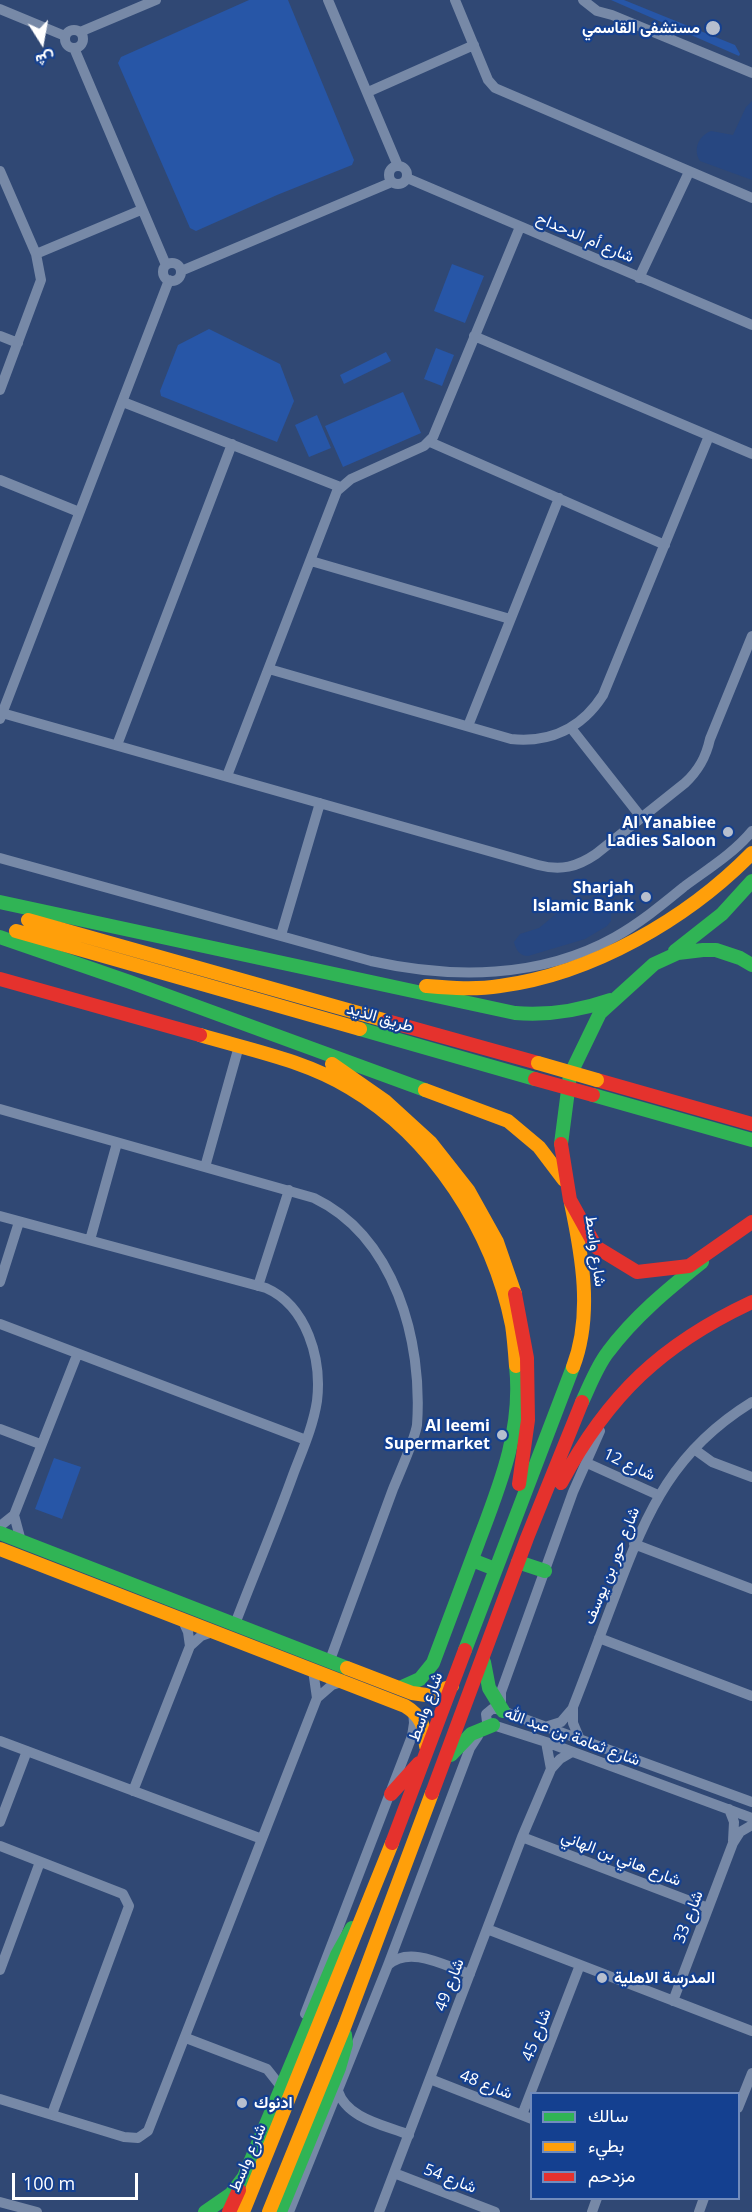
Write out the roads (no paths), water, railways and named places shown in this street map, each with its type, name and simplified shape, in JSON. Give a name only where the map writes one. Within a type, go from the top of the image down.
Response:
[{"type":"main road","points":[[357,980],[467,988],[537,979],[572,970],[637,941],[667,922],[725,879],[752,853]]},
{"type":"main road","points":[[702,1262],[671,1273],[656,1274],[625,1268],[597,1248],[586,1234],[571,1203],[564,1180],[559,1132],[562,1105],[569,1077],[588,1032],[610,1000],[626,984],[722,914],[752,880]]},
{"type":"main road","points":[[0,902],[357,980],[535,1016],[574,1012],[610,1000]]},
{"type":"main road","name":"طريق الذيد","points":[[0,912],[752,1124]]},
{"type":"main road","name":"طريق الذيد","points":[[0,926],[752,1140]]},
{"type":"main road","points":[[0,937],[508,1120],[525,1131],[539,1145],[564,1180]]},
{"type":"main road","points":[[664,958],[683,951],[703,949],[724,952],[752,965]]},
{"type":"main road","points":[[0,979],[239,1046],[316,1070],[336,1080],[372,1103],[405,1130],[437,1165],[456,1191],[480,1233],[500,1284],[513,1330],[516,1354],[518,1402],[508,1462],[433,1663],[420,1679],[398,1687],[392,1694],[376,1693]]},
{"type":"main road","points":[[291,1040],[371,1089],[414,1124],[452,1167],[469,1191],[497,1243],[516,1298],[523,1326],[528,1365],[528,1433],[516,1499],[516,1514]]},
{"type":"main road","name":"شارع واسط","points":[[243,2212],[365,1913],[576,1360],[583,1331],[585,1300],[583,1271],[571,1203]]},
{"type":"main road","points":[[725,1247],[752,1222]]},
{"type":"main road","points":[[269,2212],[345,2025],[527,1538],[582,1401],[606,1354],[640,1314],[702,1262],[752,1230]]},
{"type":"main road","points":[[527,1538],[544,1518],[580,1446],[634,1379],[679,1342],[731,1311],[752,1302]]},
{"type":"main road","points":[[0,1533],[412,1693],[426,1695],[452,1686]]},
{"type":"main road","points":[[0,1549],[376,1693],[412,1710],[425,1726],[426,1755],[391,1794]]},
{"type":"main road","points":[[472,1560],[495,1569]]},
{"type":"main road","points":[[519,1562],[545,1571]]},
{"type":"main road","points":[[485,1652],[486,1684],[503,1712]]},
{"type":"main road","points":[[441,1768],[471,1734],[496,1726]]},
{"type":"main road","points":[[229,2212],[337,1955],[352,1928],[365,1913]]},
{"type":"main road","points":[[279,2212],[339,2068],[346,2044],[345,2025]]},
{"type":"main road","points":[[293,2182],[306,2170]]},
{"type":"main road","points":[[205,2212],[231,2194],[244,2177]]},
{"type":"street","points":[[156,0],[80,32],[70,30],[65,36],[66,43],[74,48],[166,265],[163,275],[169,280],[177,279],[181,272],[392,182],[400,184],[407,178],[406,170],[398,166],[328,0]]},
{"type":"street","points":[[455,0],[488,80],[495,88],[752,198]]},
{"type":"street","points":[[583,0],[592,8],[752,74]]},
{"type":"street","points":[[591,0],[612,15]]},
{"type":"street","points":[[0,9],[65,36]]},
{"type":"street","points":[[74,48],[83,42],[80,32]]},
{"type":"street","points":[[368,92],[474,45]]},
{"type":"street","points":[[392,182],[389,177],[390,171],[398,166]]},
{"type":"street","points":[[0,171],[36,254],[41,274],[40,286],[0,390]]},
{"type":"street","points":[[639,278],[689,172]]},
{"type":"street","name":"شارع أم الدحداح","points":[[407,178],[752,325]]},
{"type":"street","points":[[36,254],[141,210]]},
{"type":"street","points":[[227,776],[340,487],[351,478],[430,441],[520,227]]},
{"type":"street","points":[[166,265],[171,262],[177,264],[181,272]]},
{"type":"street","points":[[169,280],[1,716],[117,745],[538,865],[564,868],[580,864],[596,854],[679,788],[710,739],[752,636]]},
{"type":"street","points":[[0,336],[18,343]]},
{"type":"street","points":[[474,336],[752,454]]},
{"type":"street","points":[[123,402],[340,487]]},
{"type":"street","points":[[269,669],[511,739],[548,737],[571,728],[589,713],[603,695],[709,436]]},
{"type":"street","points":[[430,441],[665,545]]},
{"type":"street","points":[[117,745],[232,444]]},
{"type":"street","points":[[0,480],[79,512]]},
{"type":"street","points":[[468,726],[559,498]]},
{"type":"street","points":[[311,561],[510,619]]},
{"type":"street","points":[[571,728],[641,817]]},
{"type":"street","points":[[281,935],[320,803]]},
{"type":"street","points":[[0,858],[371,961],[419,971],[471,974],[531,966],[582,953],[629,929],[737,846],[752,831]]},
{"type":"street","points":[[205,1167],[239,1046]]},
{"type":"street","points":[[0,1109],[314,1198],[345,1216],[372,1246],[393,1283],[409,1332],[415,1370],[417,1426],[330,1660]]},
{"type":"street","points":[[90,1240],[117,1143]]},
{"type":"street","points":[[258,1286],[289,1190]]},
{"type":"street","points":[[0,1216],[258,1286],[274,1292],[289,1302],[303,1323],[312,1347],[317,1373],[318,1392],[315,1411],[235,1624]]},
{"type":"street","points":[[0,1282],[19,1222]]},
{"type":"street","points":[[0,1324],[306,1440]]},
{"type":"street","points":[[0,1526],[14,1515],[40,1444],[77,1355]]},
{"type":"street","name":"شارع حور بن يوسف","points":[[573,1707],[634,1544],[658,1495],[694,1449],[726,1420],[752,1402]]},
{"type":"street","points":[[503,1712],[501,1692],[573,1492],[611,1405]]},
{"type":"street","points":[[0,1429],[40,1444]]},
{"type":"street","points":[[694,1449],[712,1462],[752,1477]]},
{"type":"street","name":"شارع 12","points":[[587,1462],[658,1495]]},
{"type":"street","points":[[14,1515],[21,1541]]},
{"type":"street","points":[[634,1544],[752,1589]]},
{"type":"street","points":[[182,1619],[188,1632],[190,1646]]},
{"type":"street","points":[[134,1791],[190,1646],[201,1636],[215,1631]]},
{"type":"street","points":[[599,1638],[752,1696]]},
{"type":"street","points":[[0,2098],[124,2137],[138,2138],[144,2135],[153,2120],[186,2038],[316,1698],[313,1670]]},
{"type":"street","points":[[316,1698],[332,1685],[345,1681]]},
{"type":"street","points":[[545,1727],[561,1722],[573,1707]]},
{"type":"street","points":[[573,1707],[573,1723],[580,1740]]},
{"type":"street","name":"شارع ثمامة بن عبد الله","points":[[752,1802],[495,1708],[488,1712],[486,1719],[496,1726],[546,1742],[752,1818]]},
{"type":"street","points":[[267,2070],[294,2060],[297,2035],[412,1736],[414,1724],[412,1710]]},
{"type":"street","points":[[289,2212],[388,1965],[470,1748],[482,1733],[496,1726]]},
{"type":"street","points":[[0,1741],[262,1839]]},
{"type":"street","points":[[546,1742],[551,1768]]},
{"type":"street","points":[[0,1822],[27,1751]]},
{"type":"street","name":"شارع 49","points":[[379,2212],[522,1837],[551,1768],[572,1752]]},
{"type":"street","name":"شارع 33","points":[[729,1809],[735,1829],[733,1843]]},
{"type":"street","name":"شارع 33","points":[[673,2001],[733,1843],[740,1832],[752,1825]]},
{"type":"street","name":"شارع هاني بن الهاني","points":[[522,1837],[708,1908]]},
{"type":"street","points":[[0,1846],[123,1894],[129,1905],[51,2114]]},
{"type":"street","points":[[0,1970],[40,1862]]},
{"type":"street","points":[[487,1929],[752,2031]]},
{"type":"street","points":[[399,1935],[414,1955]]},
{"type":"street","points":[[388,1965],[399,1957],[414,1955],[470,1974]]},
{"type":"street","name":"شارع 45","points":[[536,2092],[580,1965]]},
{"type":"street","points":[[186,2038],[267,2070],[282,2088]]},
{"type":"street","points":[[740,2103],[752,2073]]},
{"type":"street","name":"شارع 48","points":[[430,2079],[527,2117]]},
{"type":"street","points":[[338,2091],[343,2104],[353,2113],[410,2135]]},
{"type":"street","points":[[326,2121],[341,2113],[353,2113]]},
{"type":"street","name":"شارع 54","points":[[394,2174],[490,2211]]},
{"type":"street","points":[[0,2202],[37,2212]]},
{"type":"place","name":"مستشفى القاسمي","points":[[713,28]]},
{"type":"place","name":"Al Yanabiee Ladies Saloon","points":[[728,832]]},
{"type":"place","name":"Sharjah Islamic Bank","points":[[646,897]]},
{"type":"place","name":"Al Ieemi Supermarket","points":[[502,1435]]},
{"type":"place","name":"المدرسة الاهلية","points":[[602,1978]]},
{"type":"place","name":"ادنوك","points":[[242,2103]]}]
